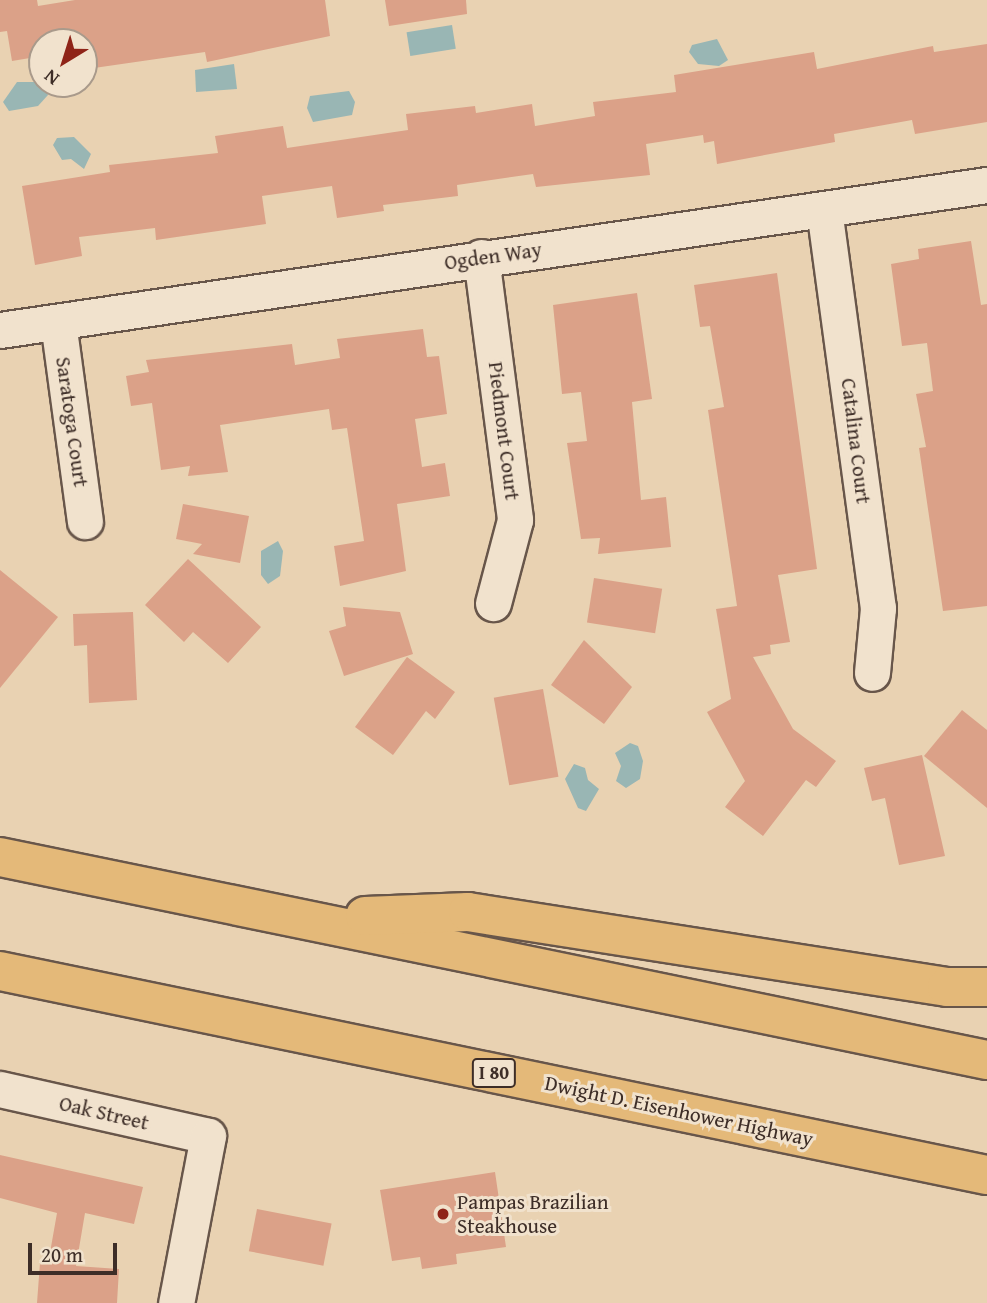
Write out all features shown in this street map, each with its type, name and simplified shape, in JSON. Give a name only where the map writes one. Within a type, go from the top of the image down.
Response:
[{"type":"highway","points":[[0,857],[987,1060]]},
{"type":"highway","points":[[305,919],[468,912],[947,987],[987,987]]},
{"type":"highway","name":"Dwight D. Eisenhower Highway","points":[[0,971],[987,1175]]},
{"type":"street","name":"Ogden Way","points":[[0,330],[481,257],[987,185]]},
{"type":"street","name":"Catalina Court","points":[[824,209],[878,608],[872,673]]},
{"type":"street","name":"Piedmont Court","points":[[481,257],[515,520],[493,603]]},
{"type":"street","name":"Saratoga Court","points":[[58,322],[85,521]]},
{"type":"street","name":"Oak Street","points":[[0,1089],[208,1136],[176,1303]]},
{"type":"water","points":[[452,25],[456,49],[410,56],[407,32]]},
{"type":"water","points":[[717,39],[728,60],[719,66],[698,64],[689,52],[692,45]]},
{"type":"water","points":[[234,64],[237,89],[196,92],[195,70]]},
{"type":"water","points":[[17,82],[28,82],[28,98],[45,98],[38,106],[9,111],[3,102]]},
{"type":"water","points":[[349,91],[355,102],[352,115],[313,122],[307,108],[310,96]]},
{"type":"water","points":[[74,137],[91,154],[84,169],[71,159],[62,160],[53,145],[57,138]]},
{"type":"water","points":[[278,541],[283,551],[280,576],[268,584],[261,575],[261,551]]},
{"type":"water","points":[[630,743],[638,746],[643,761],[640,779],[626,788],[616,781],[621,766],[615,753]]},
{"type":"water","points":[[574,764],[585,768],[588,780],[599,789],[586,811],[578,808],[565,779]]},
{"type":"building","points":[[0,0],[37,0],[38,6],[75,0],[325,0],[330,36],[207,62],[205,52],[98,67],[98,28],[28,28],[28,58],[12,61],[7,31],[0,32]]},
{"type":"building","points":[[385,0],[466,0],[467,14],[389,26]]},
{"type":"building","points":[[987,44],[987,122],[915,134],[912,120],[834,134],[835,142],[717,164],[714,141],[704,143],[703,135],[646,144],[650,175],[536,187],[533,174],[457,185],[458,196],[383,205],[384,211],[337,218],[332,186],[262,196],[266,224],[156,240],[155,228],[79,237],[82,256],[35,265],[22,186],[110,172],[109,165],[218,153],[215,136],[283,126],[287,148],[408,130],[406,114],[475,106],[476,113],[532,104],[535,126],[595,116],[593,102],[676,92],[674,75],[814,52],[817,69],[933,46],[934,52]]},
{"type":"building","points":[[971,241],[981,305],[987,304],[987,606],[943,611],[919,448],[926,447],[916,394],[933,391],[927,343],[902,346],[891,264],[919,259],[918,249]]},
{"type":"building","points":[[777,273],[817,569],[778,575],[790,642],[770,645],[771,654],[753,657],[793,729],[836,761],[816,787],[806,780],[763,836],[725,807],[745,781],[707,712],[731,699],[716,609],[737,606],[708,410],[724,407],[710,326],[700,327],[694,285]]},
{"type":"building","points":[[637,293],[652,399],[632,402],[641,500],[666,497],[671,547],[598,554],[600,538],[581,539],[567,443],[587,441],[581,392],[562,394],[553,305]]},
{"type":"building","points":[[423,329],[427,357],[439,356],[447,414],[415,419],[422,467],[445,463],[450,496],[397,504],[406,571],[340,586],[334,546],[364,541],[347,428],[332,430],[329,409],[220,425],[228,472],[188,476],[190,466],[161,470],[152,403],[131,406],[126,376],[149,372],[146,360],[292,344],[295,365],[340,358],[337,339]]},
{"type":"building","points":[[183,504],[249,516],[240,563],[193,554],[202,544],[176,539]]},
{"type":"building","points":[[188,559],[261,627],[228,663],[193,632],[184,642],[145,605]]},
{"type":"building","points":[[0,570],[58,617],[0,688]]},
{"type":"building","points":[[594,578],[662,589],[655,633],[587,622]]},
{"type":"building","points":[[343,607],[400,612],[413,654],[344,676],[329,631],[346,626]]},
{"type":"building","points":[[133,612],[137,700],[89,703],[87,645],[74,646],[73,614]]},
{"type":"building","points":[[584,640],[632,687],[604,724],[551,685]]},
{"type":"building","points":[[407,657],[455,692],[435,719],[426,711],[393,755],[355,727]]},
{"type":"building","points":[[543,689],[558,777],[509,785],[494,698]]},
{"type":"building","points":[[962,710],[987,730],[987,808],[924,756]]},
{"type":"building","points":[[922,755],[945,856],[899,865],[885,798],[872,801],[864,768]]},
{"type":"building","points":[[0,1155],[143,1187],[134,1224],[85,1213],[76,1266],[119,1269],[117,1303],[37,1303],[40,1263],[48,1264],[57,1213],[0,1198]]},
{"type":"building","name":"Pampas Brazilian Steakhouse","points":[[495,1172],[506,1247],[456,1254],[457,1264],[422,1269],[420,1257],[392,1261],[380,1190]]},
{"type":"building","points":[[257,1209],[332,1224],[323,1266],[249,1251]]},
{"type":"place","name":"Pampas Brazilian Steakhouse","points":[[443,1214]]}]
